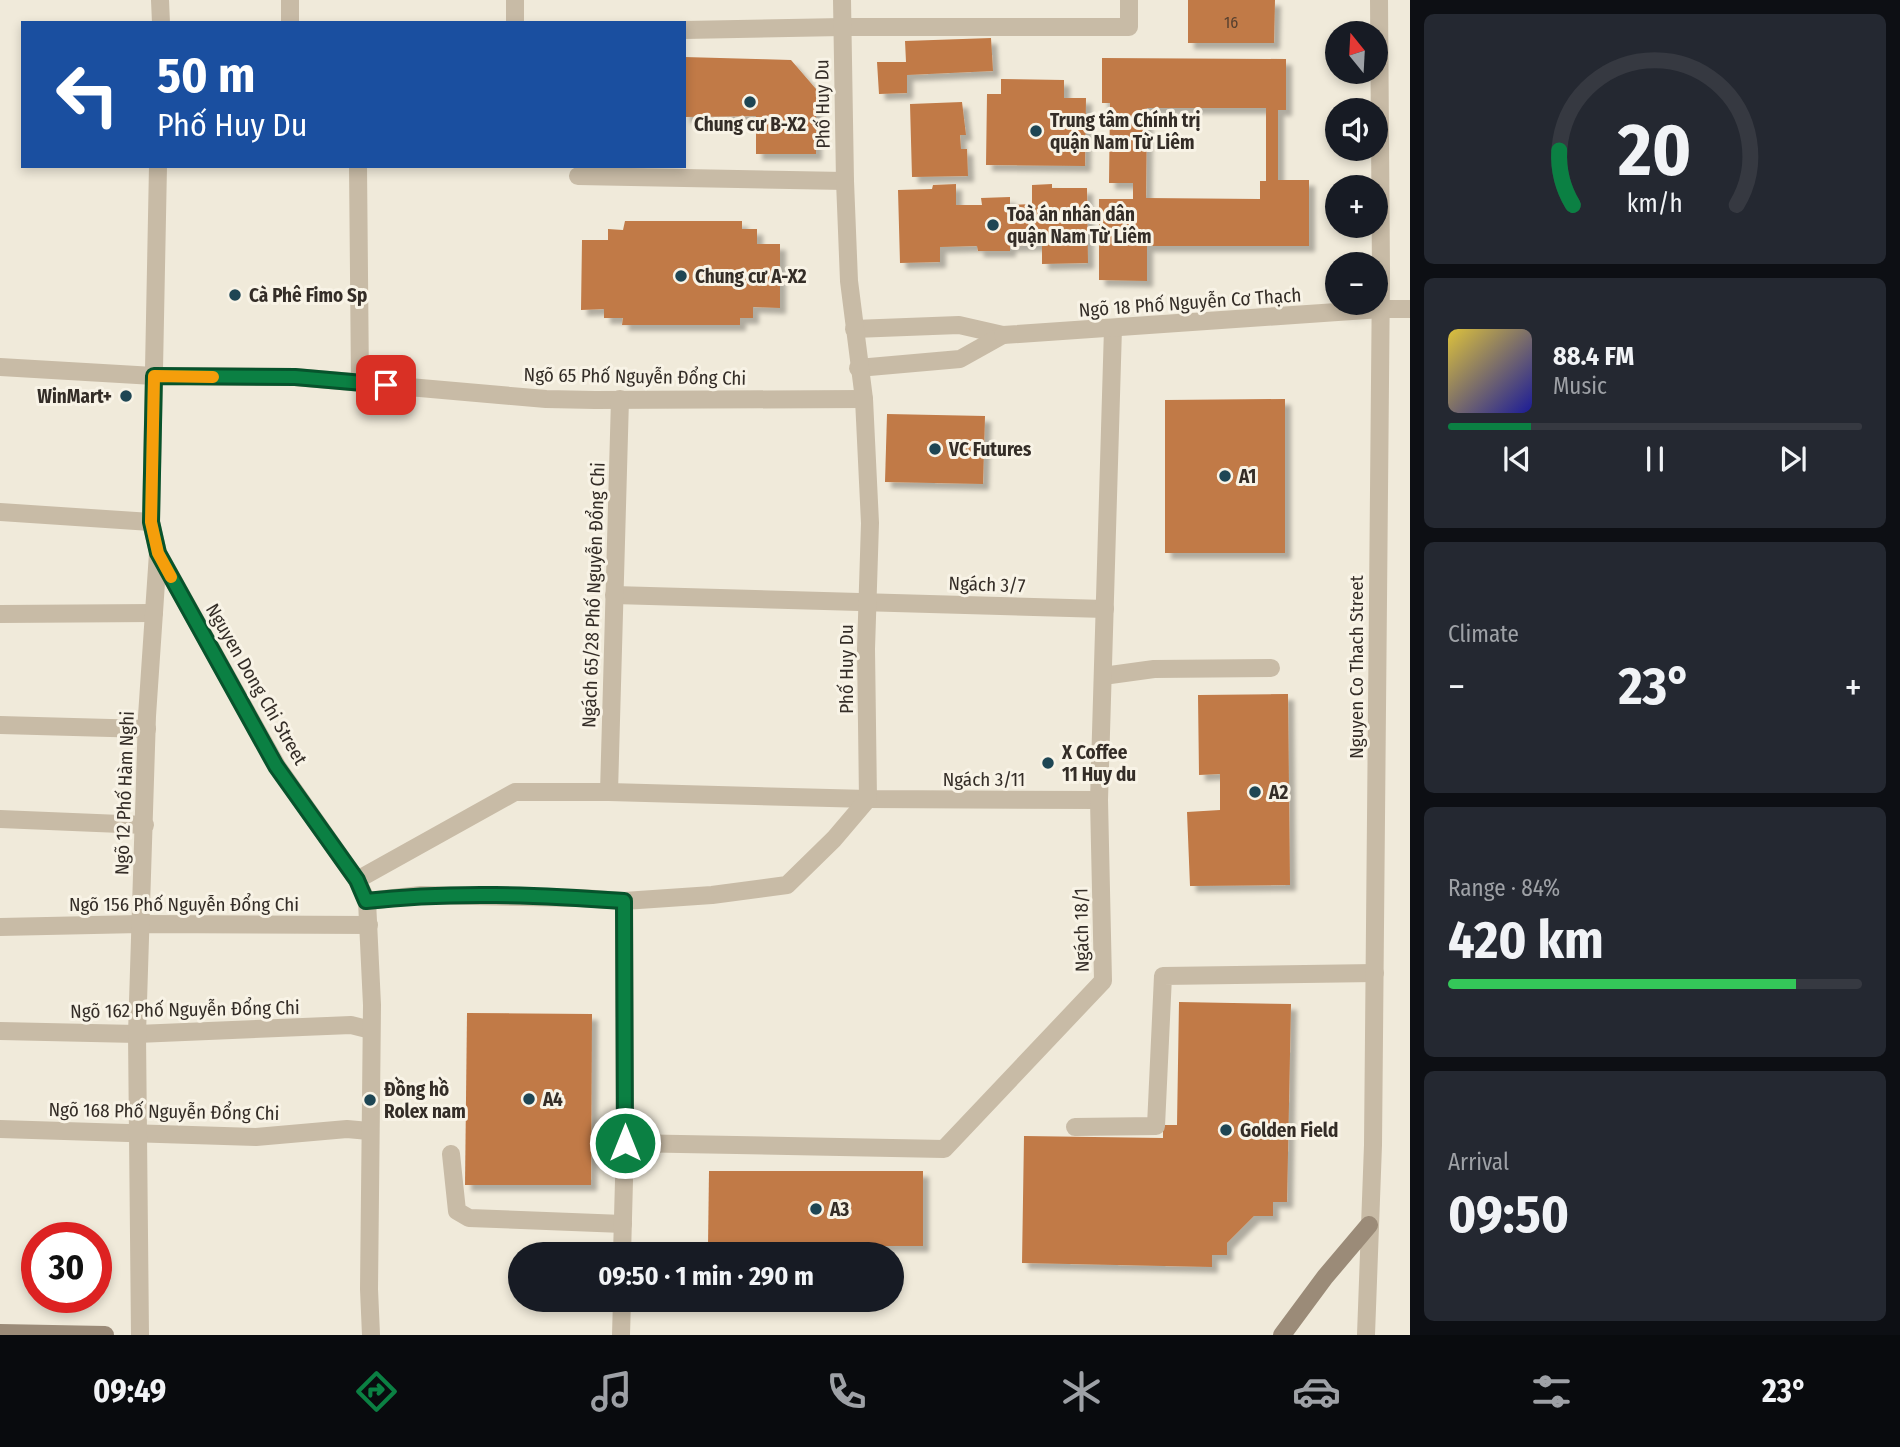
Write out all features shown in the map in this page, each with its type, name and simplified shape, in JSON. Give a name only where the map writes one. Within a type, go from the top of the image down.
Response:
[{"type":"main road","points":[[1282,1335],[1325,1277],[1369,1225]]},
{"type":"main road","points":[[0,1333],[105,1335]]},
{"type":"street","points":[[160,0],[161,21]]},
{"type":"street","points":[[290,0],[290,21]]},
{"type":"street","points":[[515,0],[515,21]]},
{"type":"street","name":"Phố Huy Du","points":[[842,0],[849,281],[863,399],[870,523],[867,602],[868,799]]},
{"type":"street","points":[[686,30],[1129,26],[1129,0]]},
{"type":"street","name":"Nguyen Co Thach Street","points":[[1379,0],[1381,252]]},
{"type":"street","name":"Nguyen Dong Chi Street","points":[[158,168],[151,522],[158,553],[276,766],[357,880],[366,901],[369,925],[371,1335]]},
{"type":"street","points":[[358,168],[360,383]]},
{"type":"street","points":[[578,176],[845,181]]},
{"type":"street","name":"Ngõ 18 Phố Nguyễn Cơ Thạch","points":[[1388,309],[1410,309]]},
{"type":"street","name":"Ngõ 18 Phố Nguyễn Cơ Thạch","points":[[854,329],[959,325],[1003,335],[1325,313]]},
{"type":"street","name":"Nguyen Co Thach Street","points":[[1366,1335],[1373,1145],[1381,315]]},
{"type":"street","name":"Ngách 18/1","points":[[625,1143],[944,1149],[1102,981],[1099,800],[1113,328]]},
{"type":"street","name":"Ngõ 18 Phố Nguyễn Cơ Thạch","points":[[858,368],[960,359],[1003,335]]},
{"type":"street","name":"Ngõ 65 Phố Nguyễn Đổng Chi","points":[[0,367],[154,376],[295,377],[545,398],[863,399]]},
{"type":"street","name":"Ngách 65/28 Phố Nguyễn Đổng Chi","points":[[609,792],[620,399]]},
{"type":"street","points":[[0,512],[151,522]]},
{"type":"street","name":"Ngõ 12 Phố Hàm Nghi","points":[[140,1335],[137,1034],[147,729],[158,553]]},
{"type":"street","name":"Ngách 3/7","points":[[614,595],[1105,609]]},
{"type":"street","points":[[0,614],[154,613]]},
{"type":"street","points":[[1103,676],[1154,669],[1271,668]]},
{"type":"street","points":[[0,725],[147,729]]},
{"type":"street","name":"Ngách 3/11","points":[[357,880],[515,792],[868,799],[1099,800]]},
{"type":"street","points":[[366,901],[421,895],[624,901],[712,895],[787,885],[834,839],[868,799]]},
{"type":"street","points":[[0,819],[145,825]]},
{"type":"street","points":[[622,1242],[625,1143],[624,901]]},
{"type":"street","name":"Ngõ 156 Phố Nguyễn Đổng Chi","points":[[0,927],[140,924],[369,925]]},
{"type":"street","points":[[1075,1127],[1156,1126],[1163,976],[1375,973]]},
{"type":"street","name":"Ngõ 162 Phố Nguyễn Đổng Chi","points":[[0,1031],[137,1034],[351,1025],[370,1030]]},
{"type":"street","name":"Ngõ 168 Phố Nguyễn Đổng Chi","points":[[0,1129],[256,1137],[347,1129],[369,1130]]},
{"type":"street","points":[[452,1154],[457,1211],[469,1218],[623,1224]]},
{"type":"street","points":[[621,1335],[622,1312]]},
{"type":"building","points":[[1188,0],[1275,0],[1274,43],[1188,43]]},
{"type":"building","points":[[991,38],[993,71],[907,75],[907,93],[879,94],[877,62],[906,62],[905,41]]},
{"type":"building","name":"Chung cư B-X2","points":[[686,57],[791,60],[816,89],[816,154],[756,154],[756,116],[686,117]]},
{"type":"building","points":[[1102,58],[1286,59],[1286,110],[1278,110],[1278,180],[1309,180],[1309,246],[1147,246],[1147,281],[1099,280],[1099,199],[1133,199],[1133,183],[1109,183],[1110,103],[1102,103]],"holes":[[[1147,108],[1266,108],[1266,181],[1260,181],[1260,199],[1146,198]]]},
{"type":"building","name":"Trung tâm Chính trị quận Nam Từ Liêm","points":[[1001,79],[1064,80],[1064,98],[1086,98],[1085,166],[986,165],[987,94],[1001,94]]},
{"type":"building","points":[[962,102],[966,135],[960,135],[961,149],[967,149],[968,176],[912,177],[910,104]]},
{"type":"building","name":"Toà án nhân dân quận Nam Từ Liêm","points":[[956,184],[956,205],[982,205],[981,198],[1010,197],[1010,205],[1032,204],[1032,185],[1087,188],[1088,263],[1042,264],[1042,245],[1010,246],[1010,251],[978,251],[977,246],[940,247],[940,262],[900,263],[898,190],[932,189],[933,185]]},
{"type":"building","name":"Chung cư A-X2","points":[[625,221],[742,221],[742,229],[757,229],[757,244],[780,244],[780,308],[753,307],[753,318],[740,318],[740,325],[622,325],[623,318],[604,318],[604,309],[581,310],[582,240],[608,240],[608,229],[623,230]]},
{"type":"building","name":"A1","points":[[1285,399],[1285,553],[1165,553],[1165,400]]},
{"type":"building","name":"VC Futures","points":[[887,414],[985,416],[983,484],[885,482]]},
{"type":"building","name":"A2","points":[[1288,694],[1290,885],[1190,886],[1187,812],[1220,810],[1220,774],[1199,775],[1198,695]]},
{"type":"building","name":"Golden Field","points":[[1179,1002],[1291,1004],[1287,1202],[1273,1202],[1273,1216],[1254,1216],[1227,1243],[1227,1255],[1212,1255],[1212,1267],[1022,1263],[1024,1136],[1163,1138],[1163,1125],[1177,1125]]},
{"type":"building","name":"A4","points":[[467,1013],[592,1014],[591,1185],[465,1185]]},
{"type":"building","name":"A3","points":[[709,1171],[923,1171],[923,1246],[904,1246],[904,1242],[708,1242]]},
{"type":"slow traffic","points":[[171,577],[158,553],[151,522],[154,376],[213,377]]},
{"type":"place","name":"Chung cư B-X2","points":[[750,102]]},
{"type":"place","name":"Trung tâm Chính trị quận Nam Từ Liêm","points":[[1036,131]]},
{"type":"place","name":"Toà án nhân dân quận Nam Từ Liêm","points":[[993,225]]},
{"type":"place","name":"Chung cư A-X2","points":[[681,276]]},
{"type":"place","name":"Cà Phê Fimo Sp","points":[[235,295]]},
{"type":"place","name":"WinMart+","points":[[126,396]]},
{"type":"place","name":"VC Futures","points":[[935,449]]},
{"type":"place","name":"A1","points":[[1225,476]]},
{"type":"place","name":"X Coffee 11 Huy du","points":[[1048,763]]},
{"type":"place","name":"A2","points":[[1255,792]]},
{"type":"place","name":"A4","points":[[529,1099]]},
{"type":"place","name":"Đồng hồ Rolex nam","points":[[370,1100]]},
{"type":"place","name":"Golden Field","points":[[1226,1130]]},
{"type":"place","name":"A3","points":[[816,1209]]},
{"type":"route","points":[[386,385],[295,377],[154,376],[151,522],[158,553],[276,766],[357,880],[366,901],[421,895],[624,901],[625,1143]]}]
